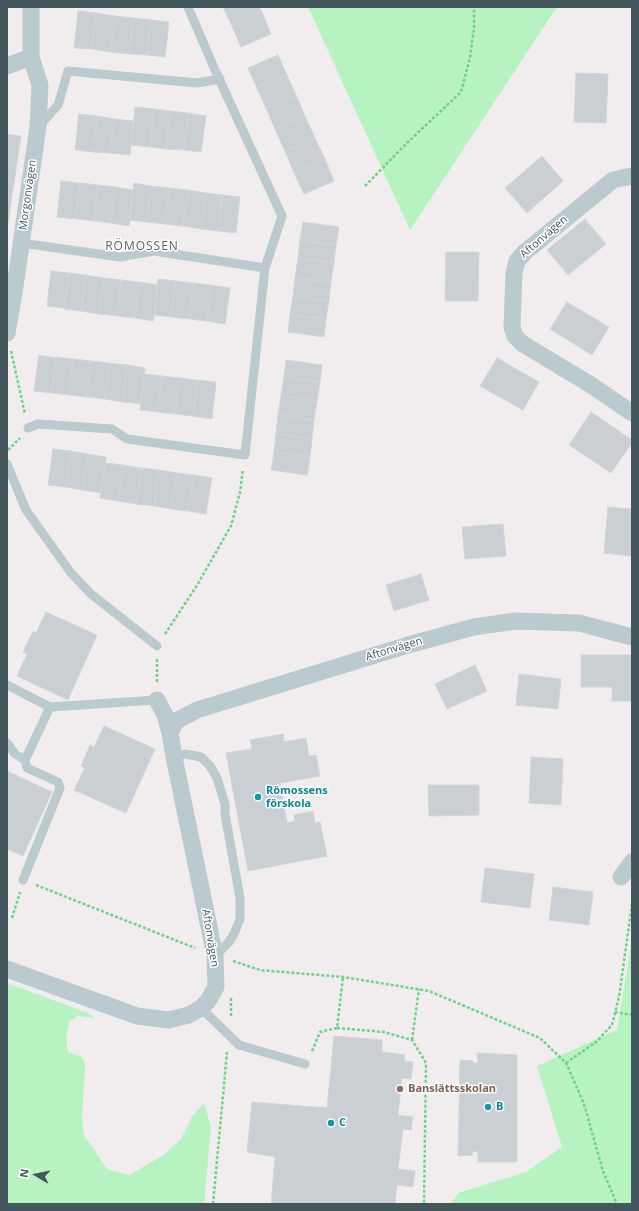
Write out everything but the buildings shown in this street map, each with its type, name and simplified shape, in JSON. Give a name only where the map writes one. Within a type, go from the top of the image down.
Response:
[{"type":"street","name":"Morgonvägen","points":[[9,341],[14,293],[38,127],[40,85],[31,57],[31,7]]},
{"type":"street","points":[[7,66],[31,57]]},
{"type":"street","name":"Aftonvägen","points":[[632,176],[613,180],[525,252],[517,261],[514,273],[512,327],[515,336],[523,344],[591,385],[632,413]]},
{"type":"street","name":"Aftonvägen","points":[[170,733],[176,721],[197,710],[408,644],[474,627],[515,621],[579,623],[632,637]]},
{"type":"street","name":"Aftonvägen","points":[[7,969],[137,1016],[168,1020],[189,1015],[201,1008],[208,1001],[216,987],[215,956],[170,733],[165,715],[157,700]]},
{"type":"street","points":[[621,877],[632,862]]},
{"type":"lane","points":[[28,428],[38,424],[112,429],[127,439],[245,455],[265,268],[282,216],[188,7]]},
{"type":"lane","points":[[38,127],[58,105],[68,71],[196,83],[220,79]]},
{"type":"lane","points":[[21,243],[120,257],[154,251],[265,268]]},
{"type":"lane","points":[[7,464],[26,510],[71,573],[91,594],[157,646]]},
{"type":"lane","points":[[7,684],[50,707],[157,700]]},
{"type":"lane","points":[[23,880],[60,788],[58,782],[27,768],[25,760],[50,707]]},
{"type":"lane","points":[[7,743],[15,754],[25,760]]},
{"type":"lane","points":[[174,757],[185,754],[201,758],[210,766],[217,778],[225,804],[225,814],[240,898],[240,919],[230,942],[215,956]]},
{"type":"lane","points":[[201,1008],[240,1045],[305,1064]]},
{"type":"path","points":[[365,186],[408,142],[461,92],[470,58],[474,28],[474,7]]},
{"type":"path","points":[[7,452],[28,428],[9,341]]},
{"type":"path","points":[[157,700],[157,646],[196,587],[231,526],[240,492],[245,455]]},
{"type":"path","points":[[12,918],[23,880],[215,956],[260,970],[343,977],[429,990],[540,1038],[566,1063],[584,1104],[603,1171],[617,1204]]},
{"type":"path","points":[[566,1063],[596,1042],[612,1026],[619,997],[632,904]]},
{"type":"path","points":[[337,1028],[343,977]]},
{"type":"path","points":[[419,989],[412,1040],[426,1063],[424,1204]]},
{"type":"path","points":[[213,1204],[226,1060],[231,1023],[231,993]]},
{"type":"path","points":[[616,1012],[632,1015]]},
{"type":"path","points":[[305,1064],[320,1032],[337,1028],[384,1032],[412,1040]]},
{"type":"green space","points":[[308,7],[557,7],[410,230]]},
{"type":"green space","points":[[632,939],[632,1204],[451,1204],[458,1193],[526,1172],[562,1147],[537,1066],[617,1030]]},
{"type":"green space","points":[[7,983],[88,1013],[95,1018],[77,1016],[70,1021],[66,1036],[68,1052],[82,1057],[85,1065],[82,1118],[84,1135],[107,1169],[129,1175],[164,1155],[181,1139],[193,1115],[204,1103],[211,1127],[204,1204],[7,1204]]},
{"type":"place","name":"Römossens förskola","points":[[258,797]]},
{"type":"place","name":"Banslättsskolan","points":[[400,1089]]},
{"type":"place","name":"B","points":[[488,1107]]},
{"type":"place","name":"C","points":[[331,1123]]},
{"type":"district","name":"RÖMOSSEN","points":[[142,247]]}]
